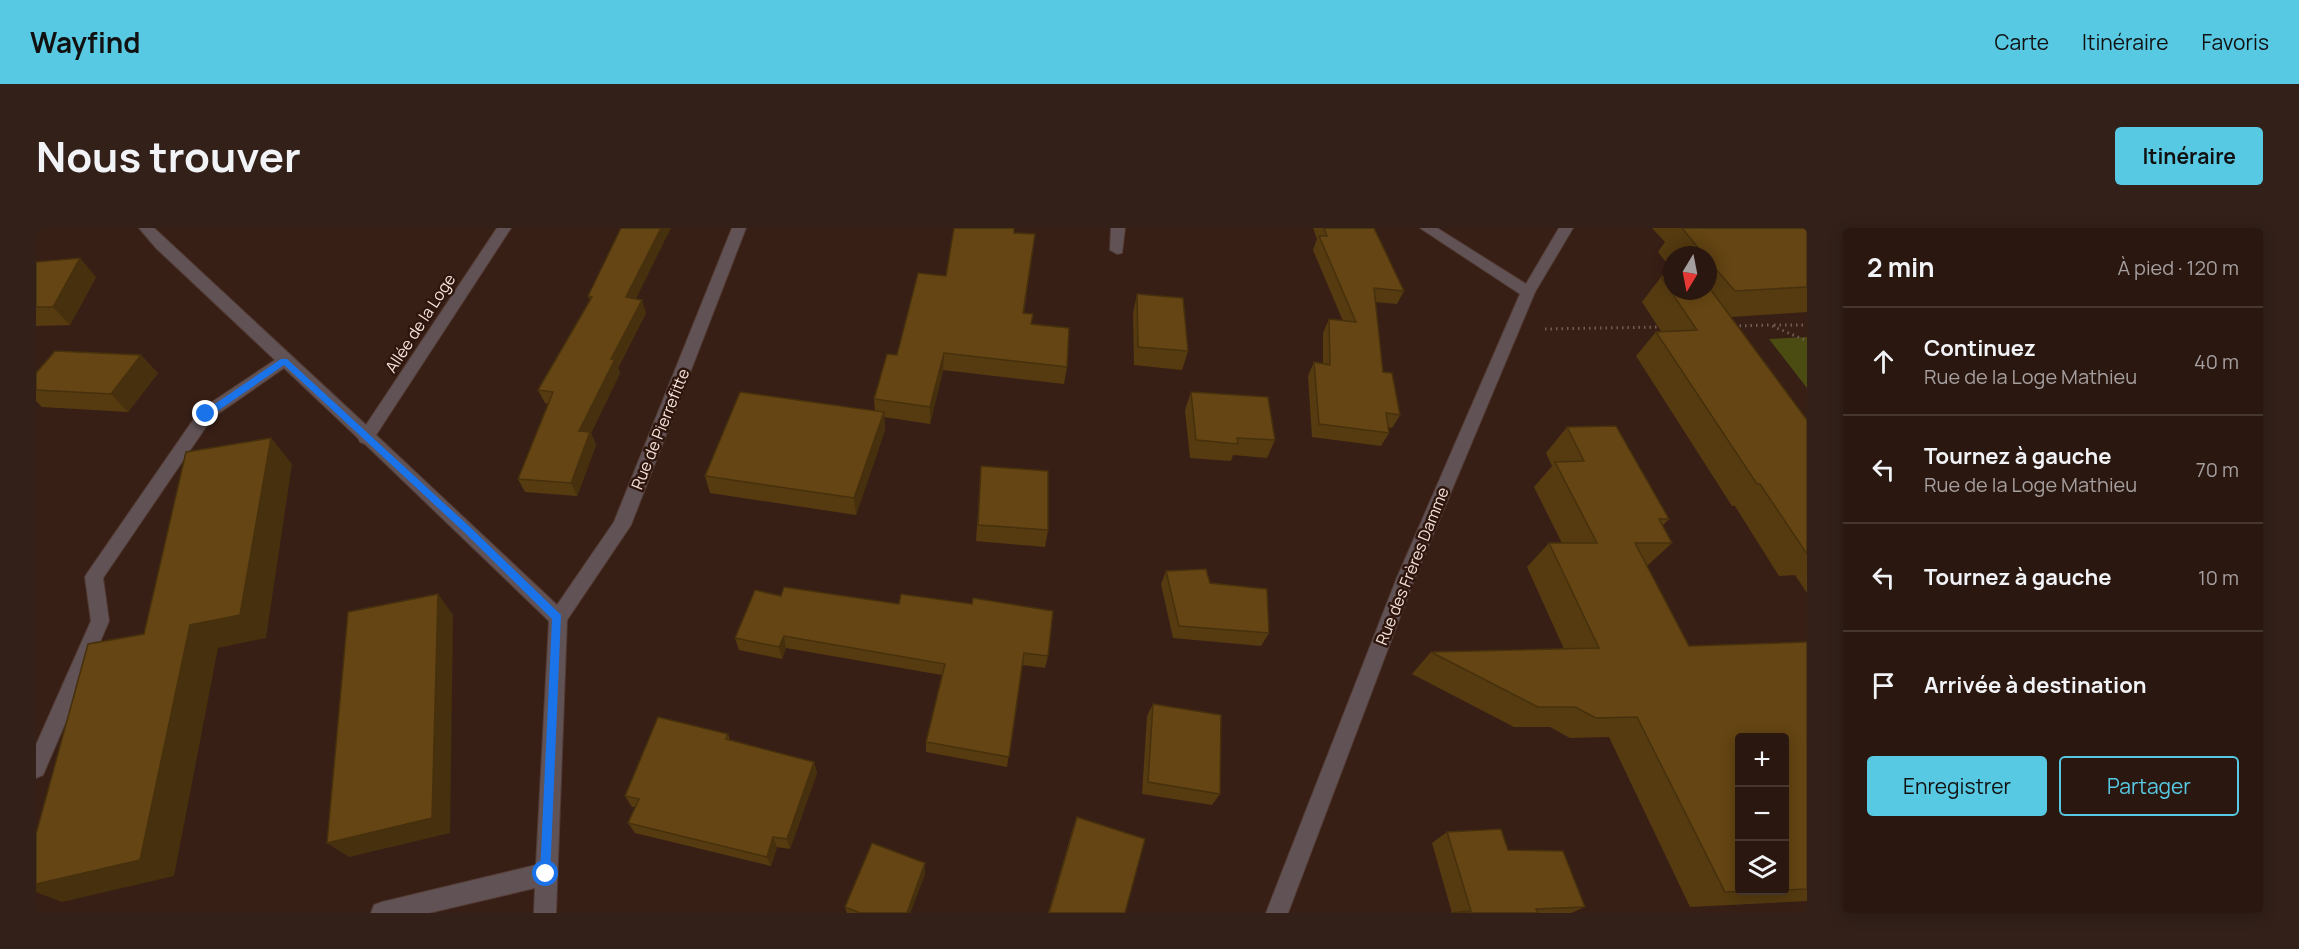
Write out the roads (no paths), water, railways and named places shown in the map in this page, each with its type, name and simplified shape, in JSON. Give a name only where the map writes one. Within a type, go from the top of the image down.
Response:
[{"type":"street","points":[[146,228],[161,245],[366,438],[467,529],[558,618],[544,913]]},
{"type":"street","name":"Allée de la Loge","points":[[366,438],[504,228]]},
{"type":"street","name":"Rue de Pierrefitte","points":[[558,618],[622,525],[739,228]]},
{"type":"street","points":[[1117,250],[1118,228]]},
{"type":"street","points":[[1427,228],[1528,292]]},
{"type":"street","name":"Rue des Frères Damme","points":[[1277,913],[1405,580],[1528,292],[1566,228]]},
{"type":"street","points":[[36,768],[100,621],[94,577],[206,414],[284,361]]},
{"type":"street","points":[[382,913],[546,874]]}]
